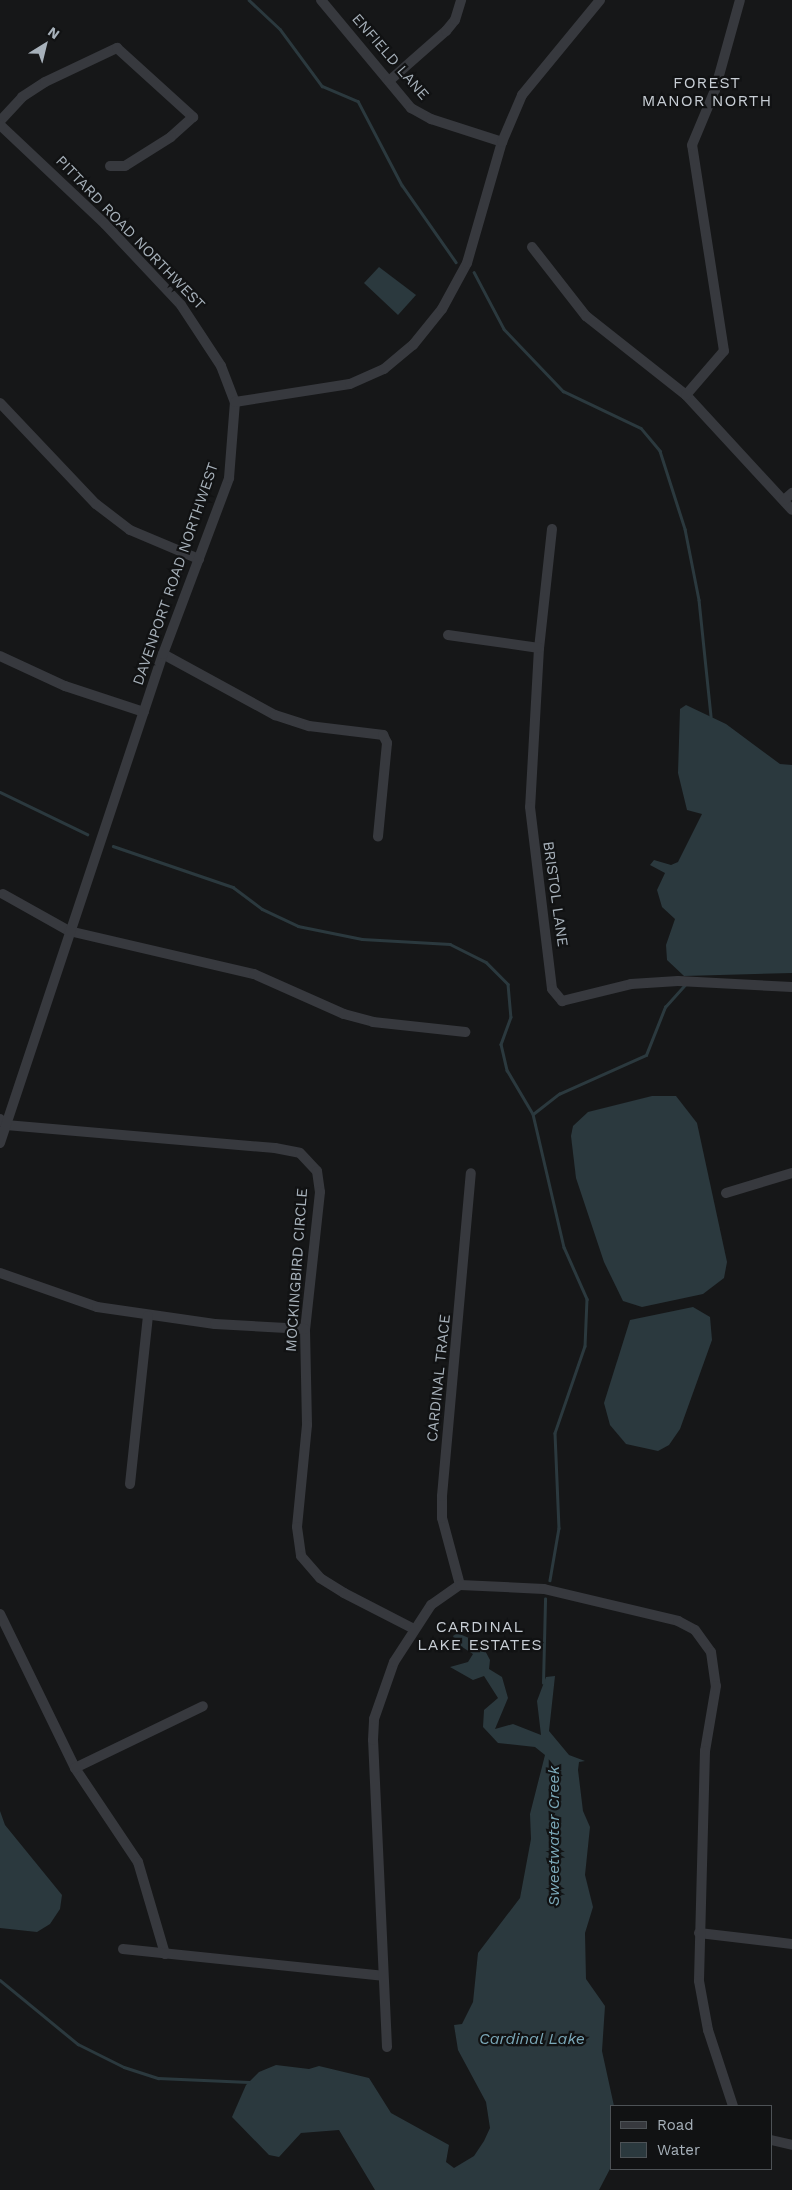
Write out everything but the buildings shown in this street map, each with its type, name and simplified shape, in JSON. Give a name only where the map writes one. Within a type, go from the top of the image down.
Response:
[{"type":"street","name":"ENFIELD LANE","points":[[321,0],[389,81],[421,114],[502,142]]},
{"type":"street","points":[[389,81],[456,20],[460,0]]},
{"type":"street","points":[[235,402],[350,384],[384,369],[413,345],[442,309],[466,264],[502,142],[522,95],[600,0]]},
{"type":"street","points":[[686,395],[724,351],[692,145],[715,90],[740,0]]},
{"type":"street","points":[[0,121],[22,97],[45,82],[117,48],[193,117],[126,166],[110,166]]},
{"type":"street","name":"PITTARD ROAD NORTHWEST","points":[[0,125],[98,218],[182,305],[221,366],[235,402]]},
{"type":"street","points":[[532,248],[586,316],[686,395],[788,497],[792,510]]},
{"type":"street","name":"DAVENPORT ROAD NORTHWEST","points":[[0,1143],[3,1122],[163,654],[229,478],[235,402]]},
{"type":"street","points":[[0,403],[96,504],[130,530],[199,559]]},
{"type":"street","points":[[448,636],[539,648],[552,529]]},
{"type":"street","name":"BRISTOL LANE","points":[[539,648],[530,807],[552,989],[562,1001],[631,984],[678,981],[792,987]]},
{"type":"street","points":[[163,654],[275,715],[310,726],[383,735],[387,743],[378,837]]},
{"type":"street","points":[[0,656],[65,686],[144,712]]},
{"type":"street","points":[[3,894],[69,931],[254,974],[373,1022],[466,1032]]},
{"type":"street","name":"MOCKINGBIRD CIRCLE","points":[[3,1122],[300,1153],[317,1171],[320,1192],[305,1329],[307,1425],[297,1527],[301,1556],[328,1583],[414,1629]]},
{"type":"street","name":"CARDINAL TRACE","points":[[460,1585],[442,1518],[442,1496],[465,1276],[471,1173]]},
{"type":"street","points":[[726,1193],[792,1173]]},
{"type":"street","points":[[0,1273],[72,1300],[148,1316],[305,1329]]},
{"type":"street","points":[[130,1484],[148,1316]]},
{"type":"street","points":[[387,2047],[382,1976],[374,1719],[394,1662],[430,1606],[460,1585],[544,1589],[678,1621],[695,1630],[711,1652],[716,1686],[705,1751],[698,1981],[708,2030],[732,2105]]},
{"type":"street","points":[[0,1614],[75,1768],[138,1862],[165,1954]]},
{"type":"street","points":[[75,1768],[203,1706]]},
{"type":"street","points":[[699,1933],[792,1944]]},
{"type":"street","points":[[123,1949],[382,1976]]},
{"type":"street","points":[[772,2140],[792,2145]]},
{"type":"water","points":[[379,267],[416,295],[398,315],[364,283]]},
{"type":"water","points":[[686,705],[726,724],[780,764],[792,765],[792,973],[684,976],[667,960],[666,945],[675,919],[662,907],[657,890],[665,873],[650,865],[654,860],[671,865],[678,862],[702,814],[687,810],[678,773],[680,709]]},
{"type":"water","points":[[652,1096],[676,1096],[697,1123],[727,1262],[724,1278],[703,1294],[642,1307],[623,1301],[604,1262],[576,1178],[571,1136],[573,1126],[588,1112]]},
{"type":"water","points":[[693,1307],[710,1317],[712,1340],[680,1429],[669,1445],[658,1451],[626,1444],[610,1425],[604,1403],[630,1320]]},
{"type":"water","name":"Cardinal Lake","points":[[457,1633],[481,1643],[490,1660],[489,1669],[502,1677],[508,1698],[495,1729],[513,1724],[541,1735],[537,1701],[546,1677],[555,1676],[549,1731],[569,1755],[585,1761],[579,1762],[578,1770],[583,1811],[590,1827],[585,1875],[593,1907],[585,1933],[586,1979],[605,2006],[602,2051],[614,2105],[610,2105],[610,2169],[599,2190],[375,2190],[339,2130],[301,2133],[279,2157],[269,2155],[232,2117],[246,2085],[259,2072],[276,2065],[309,2069],[319,2066],[369,2078],[391,2113],[449,2145],[446,2162],[454,2168],[474,2156],[490,2128],[486,2102],[458,2050],[454,2025],[462,2024],[473,2002],[478,1953],[520,1898],[531,1839],[530,1814],[545,1755],[535,1747],[498,1743],[483,1727],[484,1710],[498,1698],[484,1676],[473,1680],[450,1667],[468,1662],[473,1654],[456,1643],[453,1636]]},
{"type":"water","points":[[0,1811],[5,1825],[62,1895],[60,1909],[50,1924],[37,1932],[0,1928]]},
{"type":"waterway","points":[[249,0],[280,29],[322,86],[358,101],[402,185],[456,262]]},
{"type":"waterway","points":[[474,272],[504,329],[563,391],[641,428],[660,451],[685,529],[699,600],[711,716]]},
{"type":"waterway","points":[[0,792],[87,834]]},
{"type":"waterway","points":[[113,846],[233,887],[262,909],[298,926],[362,939],[450,944],[486,962],[508,984],[511,1017],[501,1044],[507,1070],[533,1114],[564,1247],[587,1299],[585,1346],[555,1433],[559,1528],[550,1580]]},
{"type":"waterway","name":"Sweetwater Creek","points":[[533,1114],[559,1094],[646,1055],[665,1007],[685,985]]},
{"type":"waterway","name":"Sweetwater Creek","points":[[543,1683],[545,1599]]},
{"type":"waterway","points":[[0,1980],[78,2044],[124,2067],[158,2078],[249,2082]]},
{"type":"district","name":"FOREST MANOR NORTH","points":[[707,92]]},
{"type":"district","name":"CARDINAL LAKE ESTATES","points":[[480,1636]]}]
